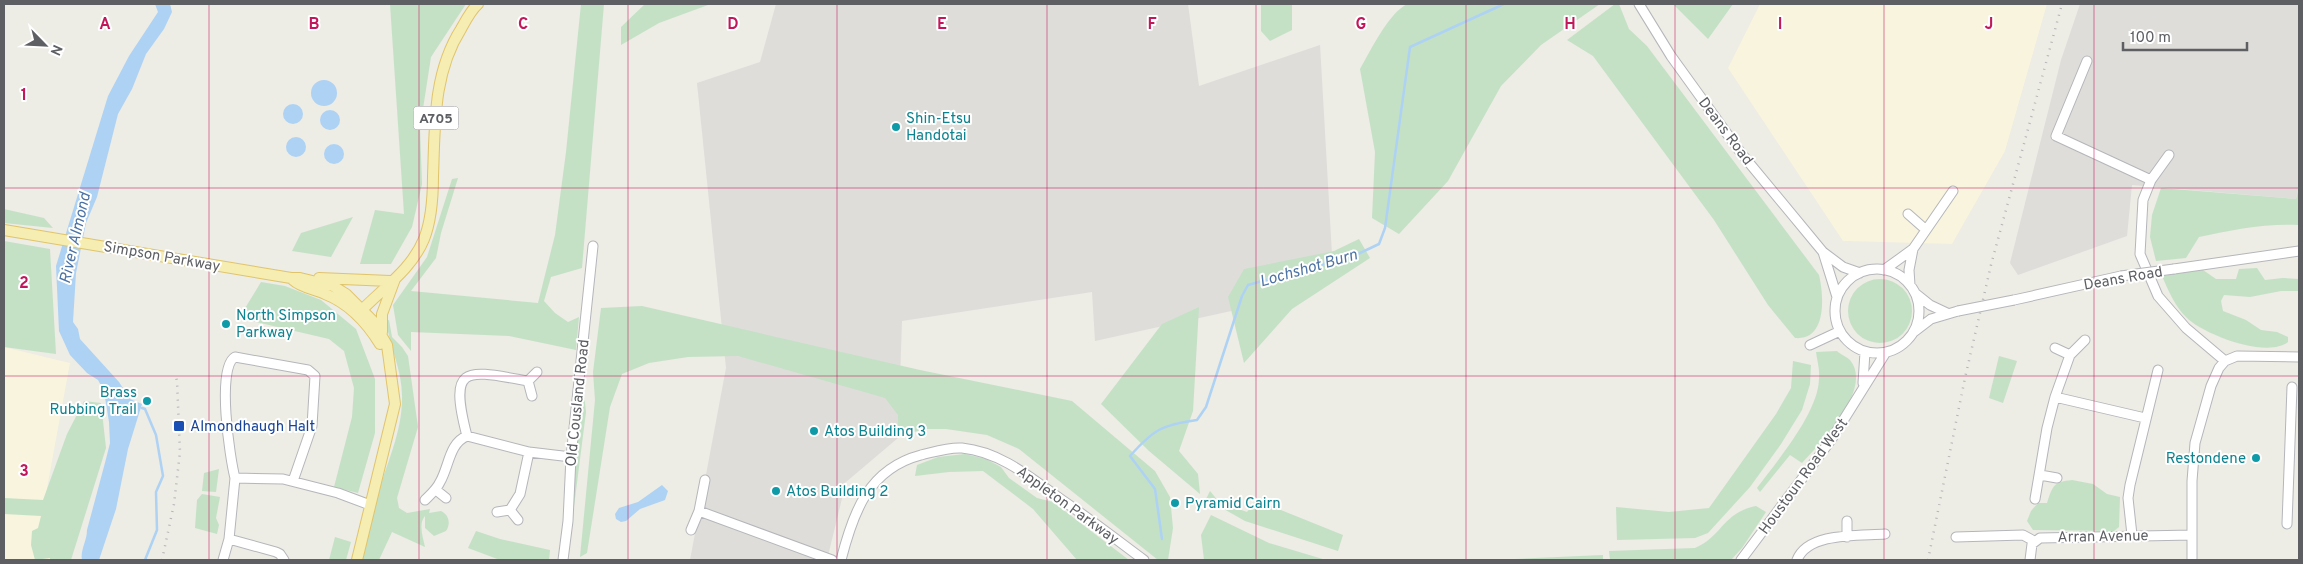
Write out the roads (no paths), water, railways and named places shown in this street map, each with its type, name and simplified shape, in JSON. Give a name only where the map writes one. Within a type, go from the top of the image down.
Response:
[{"type":"main road","name":"A705","points":[[362,314],[419,250],[429,224],[439,84],[451,45],[478,4]]},
{"type":"main road","name":"Simpson Parkway","points":[[4,230],[296,278],[333,286],[382,335],[392,376],[395,404],[357,560]]},
{"type":"main road","points":[[296,278],[393,281]]},
{"type":"main road","name":"A705","points":[[382,335],[382,314],[393,281]]},
{"type":"main road","name":"Simpson Parkway","points":[[362,314],[387,352]]},
{"type":"street","name":"Deans Road","points":[[1639,4],[1671,56],[1741,153],[1823,252],[1843,267],[1860,272]]},
{"type":"street","points":[[2086,62],[2056,136],[2151,180]]},
{"type":"street","points":[[2169,155],[2151,180],[2143,200],[2140,254],[2158,296],[2186,328],[2225,361]]},
{"type":"street","points":[[1910,284],[1909,270],[1913,249],[1953,191]]},
{"type":"street","points":[[1908,214],[1925,229]]},
{"type":"street","name":"Old Cousland Road","points":[[563,560],[568,522],[571,457],[593,246]]},
{"type":"street","points":[[1884,270],[1913,249]]},
{"type":"street","name":"Deans Road","points":[[1913,332],[1931,319],[1948,313],[2121,276],[2299,251]]},
{"type":"street","name":"Deans Road","points":[[1823,252],[1837,297]]},
{"type":"street","points":[[1872,269],[1884,270],[1898,275],[1910,284],[1915,293],[1918,313],[1913,332],[1901,345],[1886,352],[1865,352],[1851,344],[1840,332],[1835,314],[1837,297],[1842,287],[1860,272],[1872,269]]},
{"type":"street","points":[[1915,293],[1930,305],[1948,313]]},
{"type":"street","points":[[1810,345],[1840,332]]},
{"type":"street","points":[[2035,499],[2047,428],[2056,397],[2070,355],[2085,340]]},
{"type":"street","points":[[2055,348],[2070,355]]},
{"type":"street","name":"Houstoun Road West","points":[[1862,391],[1865,352]]},
{"type":"street","name":"Houstoun Road West","points":[[1741,560],[1815,463],[1848,415],[1886,352]]},
{"type":"street","points":[[2192,560],[2192,481],[2195,443],[2211,386],[2219,368],[2225,361],[2237,356],[2299,357]]},
{"type":"street","points":[[223,560],[229,539],[235,478],[229,445],[226,402],[228,367],[235,357],[308,370],[315,376],[313,420],[293,481]]},
{"type":"street","points":[[2132,535],[2128,498],[2145,418],[2158,370]]},
{"type":"street","points":[[528,381],[537,372]]},
{"type":"street","points":[[467,436],[458,396],[464,379],[469,375],[480,373],[528,381]]},
{"type":"street","points":[[528,381],[532,396]]},
{"type":"street","points":[[2287,524],[2294,451],[2292,387]]},
{"type":"street","points":[[2056,397],[2145,418]]},
{"type":"street","points":[[425,500],[436,490],[445,473],[453,448],[467,436],[529,452],[571,457]]},
{"type":"street","name":"Appleton Parkway","points":[[841,560],[856,510],[870,488],[886,472],[912,457],[940,450],[961,448],[996,457],[1025,472],[1144,560]]},
{"type":"street","points":[[497,512],[510,510],[520,494],[529,452]]},
{"type":"street","points":[[2040,476],[2057,478]]},
{"type":"street","points":[[235,478],[270,477],[293,481],[370,505]]},
{"type":"street","points":[[691,530],[699,511],[705,480]]},
{"type":"street","points":[[436,490],[446,498]]},
{"type":"street","points":[[510,510],[518,520]]},
{"type":"street","points":[[699,511],[832,560]]},
{"type":"street","points":[[1847,521],[1847,537]]},
{"type":"street","points":[[1797,560],[1799,555],[1811,544],[1822,539],[1885,534]]},
{"type":"street","points":[[1956,537],[2023,535],[2034,541],[2030,550],[2030,560]]},
{"type":"street","name":"Arran Avenue","points":[[2034,541],[2040,538],[2192,535]]},
{"type":"street","points":[[229,539],[276,552],[284,560]]},
{"type":"water","name":"River Almond","points":[[155,4],[170,4],[172,12],[164,29],[146,54],[132,89],[118,114],[97,197],[86,223],[76,273],[73,322],[78,329],[80,339],[119,382],[130,399],[142,404],[128,449],[116,509],[99,560],[82,560],[87,530],[110,443],[109,422],[104,391],[98,380],[87,373],[70,355],[59,331],[56,266],[108,96],[129,56],[158,12]]},
{"type":"water","points":[[324,80],[333,84],[337,93],[333,102],[324,106],[315,102],[311,93],[315,84]]},
{"type":"water","points":[[293,104],[300,107],[303,114],[300,121],[293,124],[286,121],[283,114],[286,107]]},
{"type":"water","points":[[330,110],[337,113],[340,120],[337,127],[330,130],[323,127],[320,120],[323,113]]},
{"type":"water","points":[[296,137],[303,140],[306,147],[303,154],[296,157],[289,154],[286,147],[289,140]]},
{"type":"water","points":[[334,144],[341,147],[344,154],[341,161],[334,164],[327,161],[324,154],[327,147]]},
{"type":"water","points":[[662,485],[668,491],[665,500],[640,509],[626,521],[621,522],[616,519],[615,514],[619,508],[638,502]]},
{"type":"waterway","name":"Lochshot Burn","points":[[1162,539],[1155,489],[1130,456],[1159,430],[1167,426],[1197,420],[1206,407],[1242,296],[1248,285],[1356,255],[1379,244],[1385,228],[1410,47],[1504,4]]},
{"type":"waterway","points":[[142,408],[145,409],[156,435],[163,476],[156,492],[157,530],[145,560]]},
{"type":"railway","points":[[1928,560],[1965,378],[1991,265],[2062,4]]},
{"type":"railway","points":[[162,560],[174,504],[180,452],[175,373]]},
{"type":"place","name":"Shin-Etsu Handotai","points":[[896,127]]},
{"type":"place","name":"North Simpson Parkway","points":[[226,324]]},
{"type":"place","name":"Brass Rubbing Trail","points":[[147,401]]},
{"type":"place","name":"Almondhaugh Halt","points":[[179,426]]},
{"type":"place","name":"Atos Building 3","points":[[814,431]]},
{"type":"place","name":"Restondene","points":[[2256,458]]},
{"type":"place","name":"Atos Building 2","points":[[776,491]]},
{"type":"place","name":"Pyramid Cairn","points":[[1175,503]]}]
